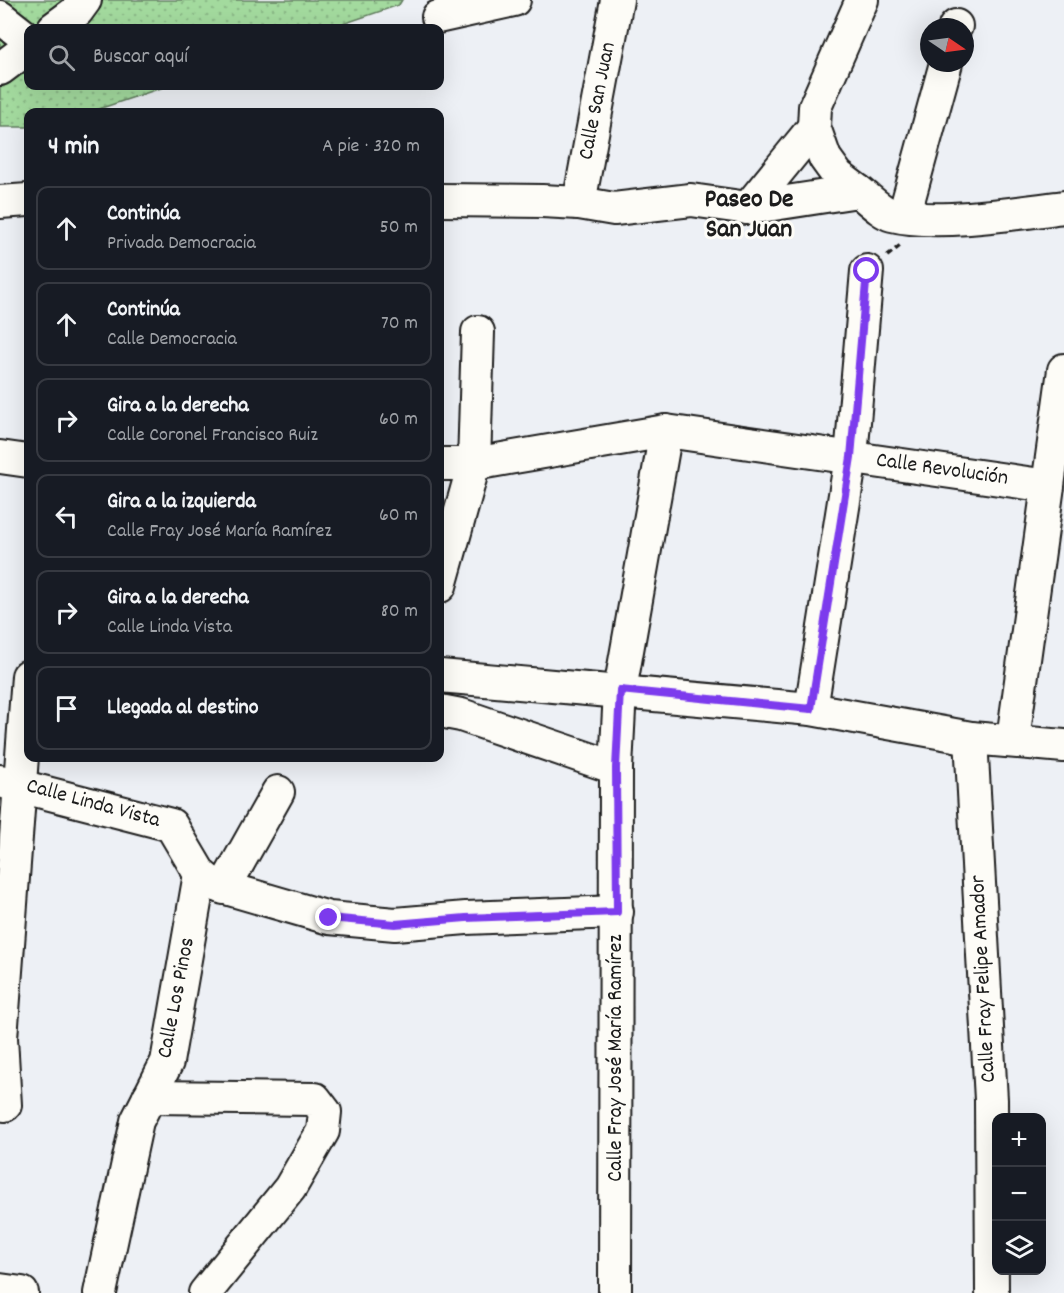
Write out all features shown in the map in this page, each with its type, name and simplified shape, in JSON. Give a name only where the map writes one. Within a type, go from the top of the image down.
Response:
[{"type":"street","points":[[59,24],[77,11],[85,0]]},
{"type":"street","points":[[438,17],[513,0]]},
{"type":"street","name":"Calle San Juan","points":[[579,203],[617,0]]},
{"type":"street","points":[[862,0],[815,107],[814,127],[825,158],[848,183],[890,215],[937,219],[1000,215],[1064,207]]},
{"type":"street","points":[[0,17],[24,36]]},
{"type":"street","points":[[0,69],[24,51]]},
{"type":"street","points":[[904,216],[944,72]]},
{"type":"street","points":[[748,208],[814,127]]},
{"type":"street","points":[[444,200],[579,203],[614,209],[691,200],[748,208],[848,183]]},
{"type":"street","points":[[0,202],[24,200]]},
{"type":"street","points":[[811,709],[851,457],[867,271]]},
{"type":"street","points":[[444,572],[474,464],[478,332]]},
{"type":"street","points":[[1014,740],[1064,370]]},
{"type":"street","name":"Calle Revolución","points":[[444,464],[474,464],[666,431],[1048,486]]},
{"type":"street","name":"Calle Fray José María Ramírez","points":[[615,1293],[616,768],[620,690],[666,431]]},
{"type":"street","points":[[0,457],[24,460]]},
{"type":"street","points":[[444,676],[620,690],[811,709],[971,738],[1064,746]]},
{"type":"street","points":[[5,1105],[1,1039],[10,782],[24,700]]},
{"type":"street","points":[[444,712],[461,715],[616,768]]},
{"type":"street","name":"Calle Fray Felipe Amador","points":[[971,738],[990,1100],[992,1293]]},
{"type":"street","name":"Calle Linda Vista","points":[[10,782],[171,825],[212,881]]},
{"type":"street","name":"Calle Los Pinos","points":[[100,1293],[137,1121],[167,1062],[212,881],[278,792]]},
{"type":"street","points":[[212,881],[329,918],[395,924],[466,918],[617,912]]},
{"type":"street","points":[[149,1097],[315,1099],[325,1112],[324,1131],[290,1188],[205,1293]]},
{"type":"street","points":[[0,1290],[22,1293]]},
{"type":"green space","points":[[0,0],[402,0],[399,5],[343,24],[24,24],[24,90],[155,90],[102,108],[24,108],[24,127],[0,127]]},
{"type":"district","name":"Paseo De San Juan","points":[[749,215]]},
{"type":"route","points":[[329,918],[395,924],[466,918],[617,912],[616,768],[620,690],[811,709],[851,457],[867,271]]}]
